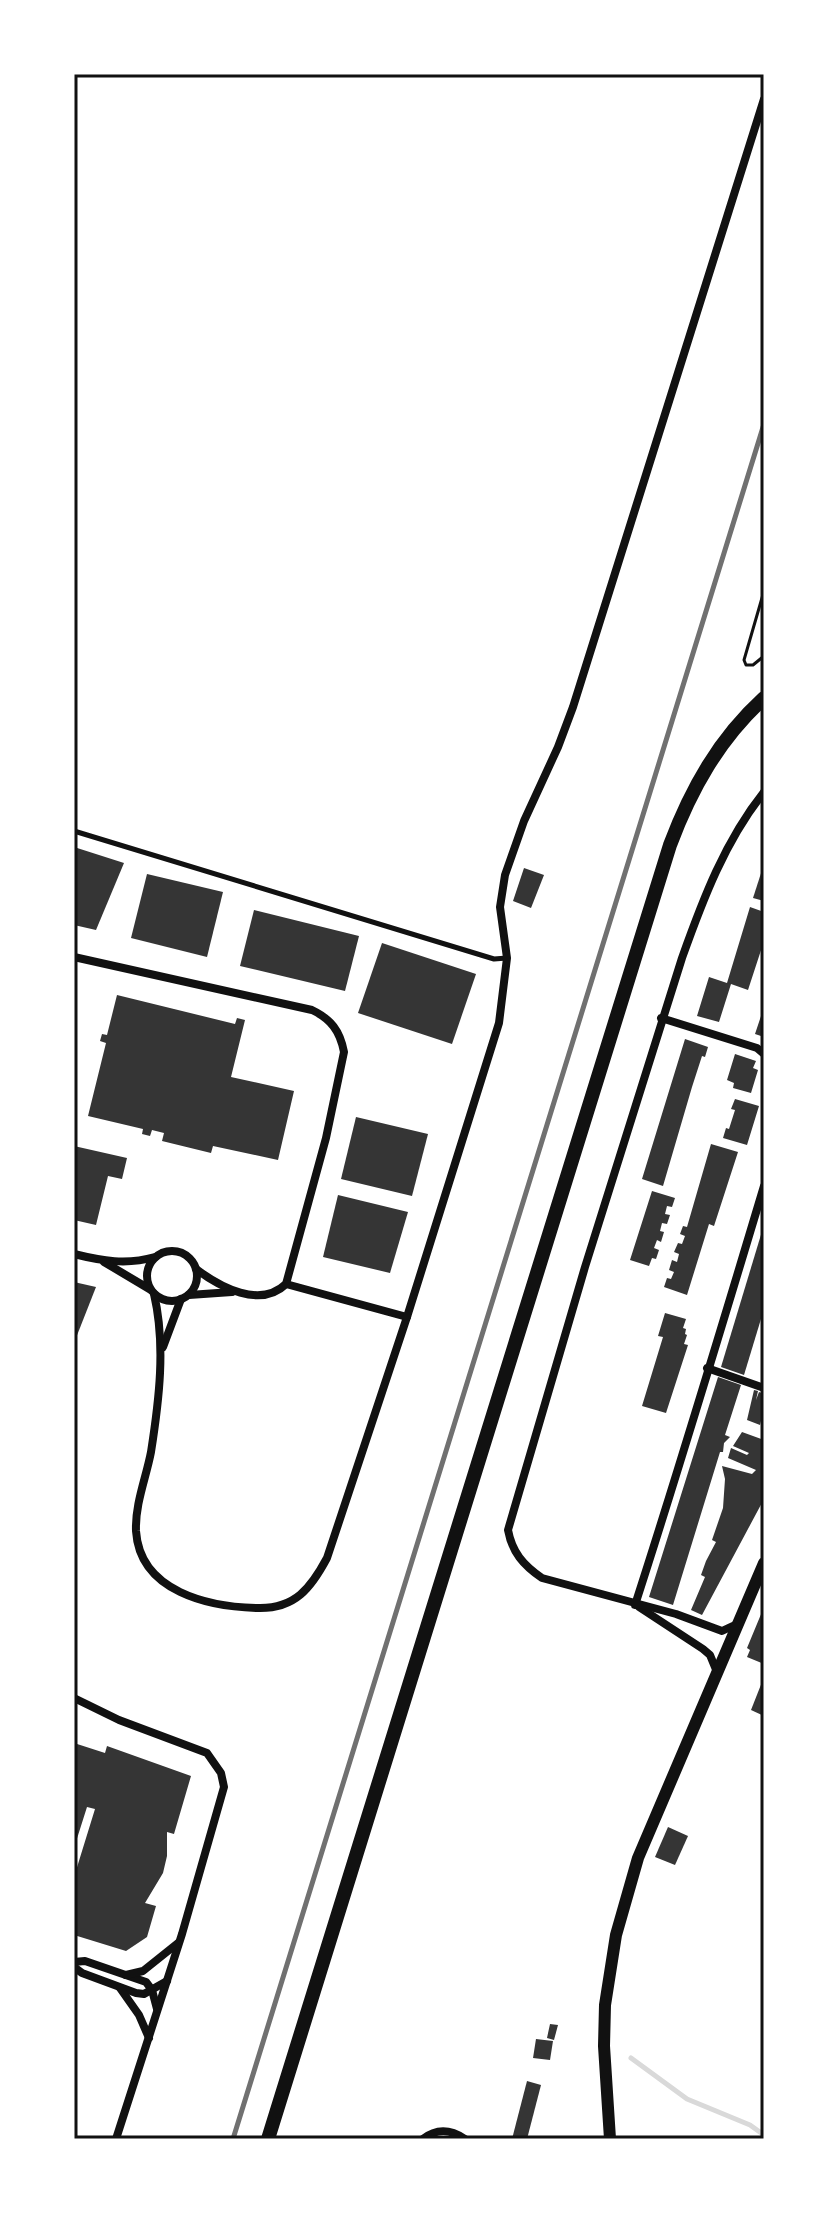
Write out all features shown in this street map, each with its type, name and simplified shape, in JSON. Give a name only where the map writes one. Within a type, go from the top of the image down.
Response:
[{"type":"main road","points":[[268,2139],[670,845],[706,766],[727,736],[764,698]]},
{"type":"street","points":[[156,1256],[147,1274],[159,1317],[160,1356],[154,1431],[138,1510],[136,1531],[140,1550],[164,1584],[200,1601],[272,1608],[298,1599],[309,1588],[327,1558],[499,1023],[507,958],[500,907],[505,875],[524,821],[573,707],[764,99]]},
{"type":"street","points":[[737,1624],[722,1631],[676,1614],[542,1578],[516,1555],[508,1530],[661,1018],[698,911],[735,833],[764,792]]},
{"type":"street","points":[[74,967],[76,957],[312,1010],[336,1028],[344,1052],[326,1138],[286,1284],[280,1290],[260,1295],[236,1292],[165,1300],[103,1262],[74,1254]]},
{"type":"street","points":[[661,1018],[762,1049]]},
{"type":"street","points":[[635,1605],[682,1459],[707,1368],[760,1214],[764,1186]]},
{"type":"street","points":[[103,1262],[139,1261],[172,1251],[181,1252],[192,1261],[197,1278],[185,1297],[160,1356]]},
{"type":"street","points":[[196,1269],[210,1280],[236,1292]]},
{"type":"street","points":[[286,1284],[407,1317]]},
{"type":"street","points":[[707,1368],[764,1388]]},
{"type":"street","points":[[610,2139],[604,2046],[605,2005],[616,1935],[638,1858],[764,1563]]},
{"type":"street","points":[[635,1605],[703,1649],[710,1655],[717,1672]]},
{"type":"street","points":[[74,1698],[119,1720],[207,1753],[221,1773],[224,1787],[179,1943],[116,2139]]},
{"type":"street","points":[[126,1975],[143,1971],[179,1943]]},
{"type":"street","points":[[157,2010],[152,1990],[146,1982],[85,1961],[74,1965],[82,1973],[136,1993],[144,1994],[152,1990],[167,1981]]},
{"type":"street","points":[[119,1987],[135,2008],[149,2039]]},
{"type":"street","points":[[423,2139],[444,2130],[455,2132],[465,2139]]},
{"type":"lane","points":[[74,831],[494,959],[507,958]]},
{"type":"path","points":[[764,591],[744,660],[746,665],[753,665],[764,656]]},
{"type":"building","points":[[74,847],[124,863],[96,930],[74,925]]},
{"type":"building","points":[[764,867],[764,901],[753,898]]},
{"type":"building","points":[[524,868],[544,875],[531,908],[513,901]]},
{"type":"building","points":[[147,874],[223,892],[207,957],[131,938]]},
{"type":"building","points":[[750,907],[764,912],[764,941],[748,990],[731,984],[719,1022],[697,1016],[709,977],[727,983]]},
{"type":"building","points":[[254,910],[359,936],[345,991],[240,966]]},
{"type":"building","points":[[382,943],[476,974],[452,1044],[358,1013]]},
{"type":"building","points":[[117,995],[235,1024],[237,1018],[245,1020],[231,1077],[294,1091],[278,1160],[213,1146],[211,1153],[162,1141],[164,1133],[152,1130],[150,1136],[142,1134],[143,1129],[88,1116],[106,1043],[100,1041],[102,1034],[107,1035]]},
{"type":"building","points":[[764,1010],[764,1037],[755,1034]]},
{"type":"building","points":[[685,1039],[708,1047],[705,1057],[702,1056],[663,1186],[642,1179]]},
{"type":"building","points":[[735,1054],[756,1061],[753,1068],[758,1070],[751,1093],[733,1088],[734,1083],[727,1080]]},
{"type":"building","points":[[735,1099],[759,1106],[747,1145],[723,1138],[735,1110],[731,1109]]},
{"type":"building","points":[[356,1117],[428,1134],[412,1196],[341,1179]]},
{"type":"building","points":[[711,1144],[738,1152],[714,1226],[709,1224],[687,1295],[664,1287],[667,1278],[671,1279],[674,1272],[669,1270],[672,1260],[677,1262],[679,1254],[674,1252],[685,1236],[680,1234],[683,1226],[687,1227]]},
{"type":"building","points":[[74,1146],[127,1158],[122,1179],[108,1176],[96,1225],[74,1220]]},
{"type":"building","points":[[652,1191],[675,1198],[672,1207],[667,1206],[665,1214],[670,1215],[667,1224],[662,1223],[660,1231],[664,1232],[661,1242],[657,1240],[654,1248],[659,1250],[649,1266],[630,1260]]},
{"type":"building","points":[[338,1195],[408,1212],[390,1273],[323,1257]]},
{"type":"building","points":[[763,1228],[764,1309],[744,1375],[721,1367]]},
{"type":"building","points":[[74,1282],[96,1287],[74,1343]]},
{"type":"building","points":[[665,1313],[686,1319],[684,1344],[688,1345],[666,1413],[642,1406],[663,1337],[658,1336]]},
{"type":"building","points":[[718,1377],[741,1385],[725,1435],[730,1437],[724,1443],[723,1452],[720,1452],[673,1605],[649,1597]]},
{"type":"building","points":[[754,1390],[758,1391],[756,1400],[759,1392],[764,1394],[764,1422],[761,1421],[760,1425],[747,1420]]},
{"type":"building","points":[[742,1432],[764,1440],[764,1499],[702,1615],[691,1610],[705,1577],[701,1575],[706,1561],[716,1542],[712,1540],[723,1508],[725,1479],[722,1466],[752,1474],[756,1470],[728,1458],[731,1448],[747,1455],[749,1453],[733,1446]]},
{"type":"building","points":[[764,1607],[764,1664],[747,1657],[750,1650],[747,1648]]},
{"type":"building","points":[[764,1677],[764,1716],[751,1710]]},
{"type":"building","points":[[74,1743],[105,1753],[107,1746],[191,1776],[174,1834],[167,1832],[163,1873],[145,1903],[156,1906],[147,1937],[126,1951],[74,1935],[74,1877],[95,1809],[87,1807],[74,1848]]},
{"type":"building","points":[[668,1827],[688,1836],[675,1865],[655,1857]]},
{"type":"building","points":[[550,2024],[558,2025],[554,2040],[547,2038]]},
{"type":"building","points":[[536,2039],[553,2041],[550,2060],[533,2058]]},
{"type":"building","points":[[527,2081],[541,2085],[527,2139],[512,2139]]},
{"type":"waterway","points":[[631,2058],[687,2099],[750,2125],[764,2135]]},
{"type":"railway","points":[[233,2139],[764,424]]}]
